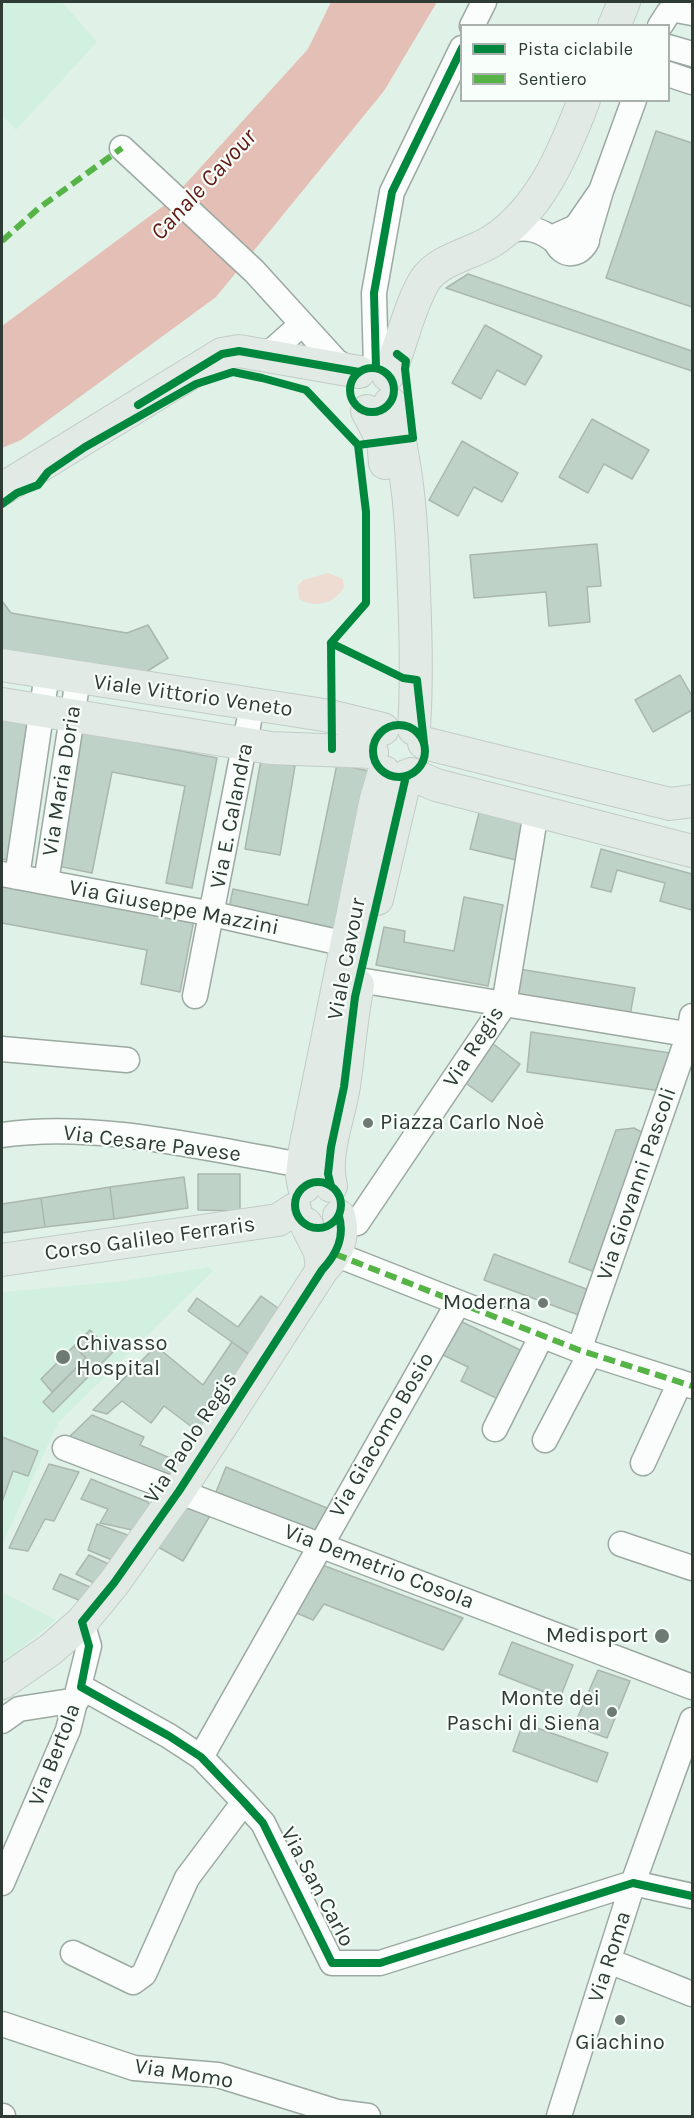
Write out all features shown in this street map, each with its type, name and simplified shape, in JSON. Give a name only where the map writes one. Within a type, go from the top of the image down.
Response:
[{"type":"main road","points":[[616,24],[624,2]]},
{"type":"main road","points":[[2,489],[222,354],[287,343],[368,385],[426,279],[439,267],[506,231],[519,220],[537,196],[572,132],[583,102]]},
{"type":"main road","name":"Viale Cavour","points":[[308,1194],[328,1174],[398,750],[417,680],[413,539],[402,439],[368,385]]},
{"type":"main road","name":"Viale Vittorio Veneto","points":[[2,665],[78,679],[330,716],[398,750],[436,785],[693,851]]},
{"type":"main road","name":"Viale Vittorio Veneto","points":[[2,704],[246,745],[272,748],[398,750],[670,804],[693,801]]},
{"type":"main road","name":"Viale Cavour","points":[[308,1194],[346,944],[376,799],[398,750]]},
{"type":"main road","points":[[308,1194],[320,1228],[348,1219]]},
{"type":"main road","points":[[308,1194],[320,1252],[329,1262],[348,1219]]},
{"type":"main road","name":"Corso Galileo Ferraris","points":[[2,1260],[278,1220],[308,1194]]},
{"type":"main road","name":"Via Paolo Regis","points":[[2,1683],[50,1650],[82,1622],[114,1583],[179,1491],[329,1262]]},
{"type":"street","points":[[473,24],[484,2]]},
{"type":"street","points":[[660,24],[662,18],[669,12],[676,10],[693,13]]},
{"type":"street","points":[[670,47],[693,54]]},
{"type":"street","points":[[368,385],[374,293],[392,192],[460,52]]},
{"type":"street","points":[[670,74],[693,82]]},
{"type":"street","points":[[570,234],[601,191],[633,102]]},
{"type":"street","points":[[122,148],[254,271],[287,343]]},
{"type":"street","points":[[537,196],[543,219],[552,228],[570,234]]},
{"type":"street","points":[[506,231],[528,228],[547,234],[570,234]]},
{"type":"street","name":"Via Maria Doria","points":[[9,876],[47,674]]},
{"type":"street","name":"Via Maria Doria","points":[[46,882],[78,679]]},
{"type":"street","name":"Via E. Calandra","points":[[195,996],[213,914],[252,706]]},
{"type":"street","name":"Via Regis","points":[[348,1219],[504,1005],[536,812]]},
{"type":"street","name":"Via Giuseppe Mazzini","points":[[9,876],[213,914],[346,944]]},
{"type":"street","points":[[359,980],[504,1005],[691,1028]]},
{"type":"street","name":"Via Giovanni Pascoli","points":[[545,1440],[585,1352],[691,1028]]},
{"type":"street","points":[[2,1049],[127,1060]]},
{"type":"street","name":"Via Cesare Pavese","points":[[2,1135],[38,1130],[135,1138],[308,1194]]},
{"type":"street","points":[[329,1262],[458,1303],[585,1352],[686,1384],[644,1463]]},
{"type":"street","name":"Via Giacomo Bosio","points":[[201,1757],[319,1544],[458,1303]]},
{"type":"street","points":[[495,1429],[542,1335]]},
{"type":"street","name":"Via Demetrio Cosola","points":[[65,1448],[693,1687]]},
{"type":"street","points":[[621,1544],[693,1568]]},
{"type":"street","name":"Via Bertola","points":[[2,1883],[68,1730],[90,1646],[82,1622]]},
{"type":"street","points":[[2,1721],[19,1709],[79,1693]]},
{"type":"street","name":"Via San Carlo","points":[[79,1693],[169,1736],[201,1757],[244,1802],[263,1823],[332,1963],[380,1963],[633,1883]]},
{"type":"street","name":"Via Roma","points":[[560,2116],[633,1883],[693,1720]]},
{"type":"street","points":[[73,1953],[133,1982],[144,1974],[188,1878],[244,1802]]},
{"type":"street","points":[[633,1883],[693,1896]]},
{"type":"street","points":[[609,1960],[693,1995]]},
{"type":"street","name":"Via Momo","points":[[2,2024],[134,2068],[218,2075],[337,2112],[368,2116]]},
{"type":"shaded area","points":[[2,2],[62,2],[97,42],[16,130],[2,115]]},
{"type":"shaded area","points":[[328,573],[343,579],[344,588],[340,593],[329,601],[318,604],[299,599],[298,586],[303,580]]},
{"type":"shaded area","name":"Chivasso Hospital","points":[[209,1267],[213,1271],[58,1423],[2,1545],[2,1292],[124,1281]]},
{"type":"shaded area","points":[[2,1592],[56,1620],[2,1663]]},
{"type":"water","name":"Canale Cavour","points":[[331,2],[437,2],[384,91],[216,297],[21,440],[2,448],[2,326],[170,201],[308,49]]},
{"type":"building","points":[[656,131],[692,143],[692,307],[606,278]]},
{"type":"building","points":[[468,274],[692,351],[692,371],[446,288]]},
{"type":"building","points":[[485,325],[542,356],[525,385],[497,370],[481,399],[452,383]]},
{"type":"building","points":[[592,419],[649,450],[632,479],[604,464],[588,493],[559,477]]},
{"type":"building","points":[[462,441],[518,473],[502,502],[474,487],[458,516],[429,500]]},
{"type":"building","points":[[597,544],[601,586],[587,587],[590,622],[549,626],[546,592],[474,598],[470,555]]},
{"type":"building","points":[[2,601],[11,613],[127,633],[148,625],[168,658],[138,677],[2,652]]},
{"type":"building","points":[[680,675],[692,696],[692,710],[653,732],[635,700]]},
{"type":"building","points":[[2,717],[34,723],[8,860],[2,859]]},
{"type":"building","points":[[79,731],[217,758],[192,888],[166,883],[185,786],[112,772],[92,873],[53,865]]},
{"type":"building","points":[[261,760],[295,766],[280,855],[245,849]]},
{"type":"building","points":[[337,764],[368,771],[372,780],[339,937],[228,913],[233,889],[308,905]]},
{"type":"building","points":[[480,809],[526,820],[516,860],[470,849]]},
{"type":"building","points":[[601,849],[692,874],[692,910],[660,901],[665,883],[617,870],[611,892],[591,887]]},
{"type":"building","points":[[2,883],[194,920],[180,992],[141,984],[147,950],[2,923]]},
{"type":"building","points":[[464,897],[503,905],[488,986],[376,965],[384,927],[405,931],[404,942],[454,951]]},
{"type":"building","points":[[519,969],[635,988],[630,1015],[514,995]]},
{"type":"building","points":[[531,1032],[677,1054],[661,1091],[527,1072]]},
{"type":"building","points":[[492,1043],[520,1064],[492,1102],[464,1082]]},
{"type":"building","points":[[634,1128],[649,1136],[602,1275],[569,1262],[616,1130]]},
{"type":"building","points":[[198,1174],[240,1174],[240,1211],[198,1210]]},
{"type":"building","points":[[184,1177],[188,1208],[114,1219],[110,1187]]},
{"type":"building","points":[[110,1187],[114,1219],[45,1227],[41,1198]]},
{"type":"building","points":[[41,1198],[45,1227],[2,1233],[2,1204]]},
{"type":"building","points":[[494,1254],[594,1292],[584,1317],[484,1280]]},
{"type":"building","points":[[261,1296],[288,1315],[256,1359],[188,1311],[197,1298],[238,1327]]},
{"type":"building","points":[[452,1317],[522,1351],[498,1399],[461,1381],[468,1367],[435,1351]]},
{"type":"building","points":[[90,1330],[103,1343],[107,1339],[116,1349],[53,1412],[43,1402],[86,1358],[74,1346]]},
{"type":"building","points":[[232,1342],[259,1362],[204,1436],[164,1406],[151,1423],[122,1401],[107,1414],[93,1410],[156,1346],[203,1385]]},
{"type":"building","points":[[74,1346],[86,1358],[52,1392],[41,1379]]},
{"type":"building","points":[[92,1415],[144,1437],[140,1445],[179,1462],[168,1483],[67,1439]]},
{"type":"building","points":[[2,1437],[38,1451],[28,1476],[13,1471],[2,1502]]},
{"type":"building","points":[[49,1464],[79,1472],[54,1521],[45,1519],[28,1551],[9,1548]]},
{"type":"building","points":[[226,1467],[327,1508],[316,1537],[214,1497]]},
{"type":"building","points":[[91,1479],[148,1502],[152,1508],[137,1531],[100,1523],[108,1509],[81,1499]]},
{"type":"building","points":[[179,1495],[211,1514],[183,1561],[151,1543]]},
{"type":"building","points":[[97,1524],[136,1538],[119,1563],[88,1550]]},
{"type":"building","points":[[89,1555],[113,1566],[98,1585],[76,1574]]},
{"type":"building","points":[[317,1563],[463,1618],[443,1650],[324,1604],[313,1620],[292,1611]]},
{"type":"building","points":[[60,1574],[97,1590],[90,1605],[53,1589]]},
{"type":"building","points":[[512,1642],[573,1665],[560,1698],[499,1674]]},
{"type":"building","points":[[598,1670],[630,1681],[607,1738],[574,1726]]},
{"type":"building","points":[[523,1723],[608,1753],[597,1782],[513,1751]]},
{"type":"marked path","points":[[2,241],[39,208],[122,148]]},
{"type":"marked path","points":[[335,1254],[579,1350],[692,1386]]},
{"type":"cycle path","points":[[376,368],[374,293],[392,192],[460,52]]},
{"type":"cycle path","points":[[138,405],[222,354],[239,351],[359,372]]},
{"type":"cycle path","points":[[358,445],[413,438],[406,361],[397,354]]},
{"type":"cycle path","points":[[372,368],[387,375],[394,390],[387,405],[372,412],[357,405],[350,390],[357,375],[372,368]]},
{"type":"cycle path","points":[[2,504],[17,493],[38,485],[48,472],[85,447],[196,384],[233,372],[306,390],[358,445],[366,512],[366,603],[331,643],[403,678],[417,680],[424,743]]},
{"type":"cycle path","points":[[331,643],[332,749]]},
{"type":"cycle path","points":[[394,725],[404,725],[418,732],[425,751],[418,770],[404,777],[394,777],[384,773],[377,766],[373,756],[373,746],[377,736],[384,729],[394,725]]},
{"type":"cycle path","points":[[331,1186],[328,1174],[331,1147],[344,1087],[355,997],[406,776]]},
{"type":"cycle path","points":[[318,1182],[334,1189],[341,1205],[334,1221],[318,1228],[302,1221],[295,1205],[302,1189],[318,1182]]},
{"type":"cycle path","points":[[339,1216],[340,1238],[332,1258],[179,1491],[114,1583],[82,1622],[89,1646],[81,1687],[169,1736],[201,1757],[244,1802],[263,1823],[332,1963],[380,1963],[633,1883],[692,1896]]},
{"type":"place","name":"Piazza Carlo Noè","points":[[368,1123]]},
{"type":"place","name":"Moderna","points":[[543,1303]]},
{"type":"place","name":"Chivasso Hospital","points":[[63,1357]]},
{"type":"place","name":"Medisport","points":[[662,1636]]},
{"type":"place","name":"Monte dei Paschi di Siena","points":[[612,1712]]},
{"type":"place","name":"Giachino","points":[[620,2020]]}]
